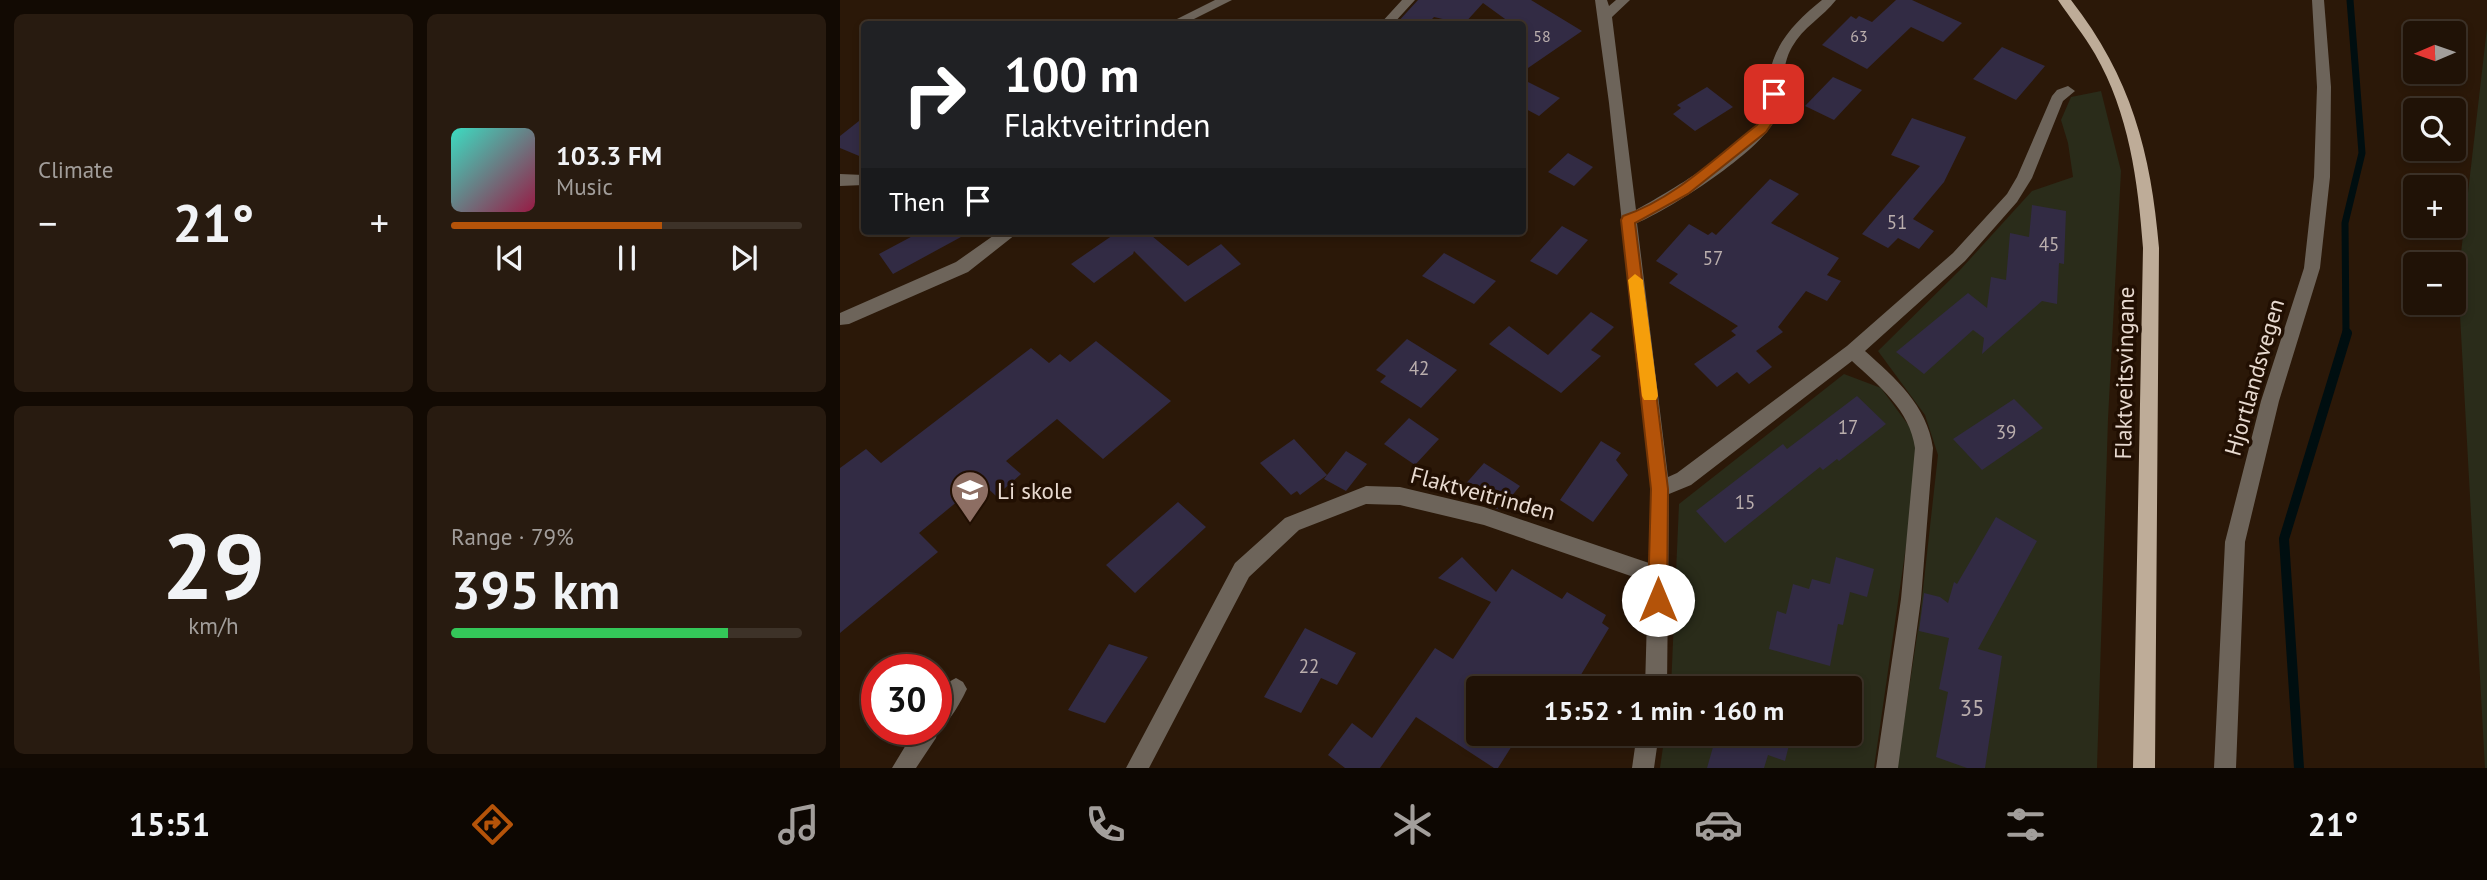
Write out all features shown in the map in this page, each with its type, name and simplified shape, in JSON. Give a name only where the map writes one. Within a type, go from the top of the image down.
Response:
[{"type":"main road","name":"Flaktveitsvingane","points":[[2064,0],[2120,86],[2137,141],[2148,194],[2151,248],[2144,768]]},
{"type":"street","points":[[1180,21],[1226,0]]},
{"type":"street","points":[[1389,21],[1409,0]]},
{"type":"street","points":[[1624,0],[1603,8],[1660,489],[1656,676]]},
{"type":"street","points":[[1628,220],[1646,213],[1683,190],[1762,129],[1772,107],[1783,51],[1800,26],[1830,0]]},
{"type":"street","name":"Hjortlandsvegen","points":[[2225,768],[2235,542],[2270,401],[2294,328],[2313,255],[2322,164],[2324,87],[2316,16],[2318,0]]},
{"type":"street","points":[[1660,489],[1685,480],[1853,351],[1959,257],[1991,224],[2024,178],[2057,99],[2068,91]]},
{"type":"street","points":[[840,180],[861,180]]},
{"type":"street","points":[[843,319],[962,267],[1006,235]]},
{"type":"street","points":[[1853,351],[1907,405],[1921,432],[1924,450],[1921,514],[1887,768]]},
{"type":"street","name":"Flaktveitrinden","points":[[1137,768],[1242,570],[1292,524],[1366,495],[1400,496],[1484,516],[1658,576]]},
{"type":"street","points":[[952,695],[956,689]]},
{"type":"street","points":[[903,768],[918,745]]},
{"type":"street","points":[[1643,768],[1646,746]]},
{"type":"green space","points":[[2487,28],[2487,768],[2460,315],[2466,315],[2466,252],[2461,252],[2463,238],[2466,238],[2466,210]]},
{"type":"green space","points":[[2101,91],[2121,171],[2108,419],[2097,768],[1897,768],[1920,616],[1938,455],[1925,415],[1878,351],[1960,270],[2032,191],[2073,177],[2068,143],[2061,120],[2071,97]]},
{"type":"green space","points":[[1844,374],[1881,388],[1915,434],[1916,477],[1874,768],[1660,768],[1663,746],[1862,746],[1862,676],[1672,676],[1679,504]]},
{"type":"building","points":[[1418,0],[1531,0],[1582,31],[1526,69],[1526,21],[1508,21],[1483,3],[1467,21],[1434,17],[1430,21],[1399,21]]},
{"type":"building","points":[[1896,0],[1912,0],[1962,23],[1943,42],[1911,27],[1867,69],[1822,45],[1851,16],[1856,19],[1859,16],[1872,22]]},
{"type":"building","points":[[2002,47],[2045,66],[2016,100],[1973,79]]},
{"type":"building","points":[[1833,77],[1862,90],[1834,120],[1805,106]]},
{"type":"building","points":[[1526,81],[1560,98],[1539,116],[1526,109]]},
{"type":"building","points":[[1707,87],[1733,107],[1695,131],[1673,114],[1681,108],[1677,105]]},
{"type":"building","points":[[1912,118],[1966,137],[1944,182],[1913,219],[1934,231],[1919,249],[1898,238],[1888,248],[1862,234],[1920,166],[1891,155]]},
{"type":"building","points":[[861,119],[861,157],[840,148],[840,136]]},
{"type":"building","points":[[1568,153],[1593,167],[1574,186],[1548,172]]},
{"type":"building","points":[[1770,179],[1799,194],[1771,223],[1839,258],[1827,275],[1841,281],[1827,301],[1806,291],[1778,327],[1783,332],[1756,351],[1772,367],[1749,384],[1737,372],[1717,387],[1694,364],[1736,335],[1731,331],[1738,326],[1669,283],[1678,274],[1656,261],[1689,224],[1708,235],[1712,232],[1716,235]]},
{"type":"building","points":[[2032,205],[2066,211],[2064,264],[2059,263],[2057,304],[2042,301],[1982,354],[1984,338],[1973,330],[1924,374],[1896,352],[1968,293],[1987,308],[1991,277],[2006,280],[2010,233],[2029,237]]},
{"type":"building","points":[[1562,226],[1588,240],[1557,275],[1530,261]]},
{"type":"building","points":[[915,235],[965,235],[893,274],[879,254]]},
{"type":"building","points":[[1113,235],[1151,235],[1188,266],[1221,244],[1241,264],[1185,302],[1134,251],[1094,283],[1071,264]]},
{"type":"building","points":[[1444,253],[1496,281],[1474,304],[1422,276]]},
{"type":"building","points":[[1591,312],[1614,327],[1591,350],[1601,356],[1561,393],[1489,344],[1509,326],[1548,355]]},
{"type":"building","points":[[1407,339],[1457,370],[1421,408],[1380,382],[1386,376],[1376,370]]},
{"type":"building","points":[[1096,341],[1171,401],[1103,459],[1057,419],[1006,461],[1021,474],[996,496],[981,482],[919,533],[938,552],[840,633],[840,468],[866,449],[881,463],[1031,348],[1049,363],[1060,354],[1070,362]]},
{"type":"building","points":[[1857,396],[1886,424],[1839,461],[1837,459],[1823,470],[1820,467],[1725,543],[1696,511],[1783,444],[1787,449]]},
{"type":"building","points":[[2014,399],[2043,428],[1982,470],[1953,439]]},
{"type":"building","points":[[1409,418],[1439,439],[1415,465],[1384,444]]},
{"type":"building","points":[[1294,439],[1327,475],[1300,495],[1297,491],[1291,495],[1260,463]]},
{"type":"building","points":[[1601,441],[1621,453],[1616,460],[1628,475],[1593,522],[1560,500]]},
{"type":"building","points":[[1346,451],[1367,464],[1346,491],[1324,479]]},
{"type":"building","points":[[1484,463],[1520,486],[1500,510],[1487,505],[1462,488]]},
{"type":"building","points":[[1178,502],[1206,527],[1135,593],[1106,565]]},
{"type":"building","points":[[1996,517],[2037,541],[1978,649],[2002,656],[1985,768],[1967,768],[1936,757],[1948,692],[1939,689],[1949,638],[1919,631],[1924,593],[1940,597],[1948,603],[1954,582],[1957,584]]},
{"type":"building","points":[[1462,557],[1496,592],[1512,569],[1562,599],[1567,592],[1606,615],[1602,623],[1609,628],[1580,676],[1466,676],[1466,746],[1512,746],[1498,768],[1494,768],[1416,717],[1380,768],[1345,768],[1328,755],[1352,723],[1372,738],[1435,648],[1453,659],[1491,602],[1438,578]]},
{"type":"building","points":[[1836,557],[1874,569],[1867,597],[1850,592],[1843,625],[1838,624],[1830,666],[1769,649],[1777,611],[1786,614],[1793,584],[1809,589],[1812,579],[1830,584]]},
{"type":"building","points":[[1305,628],[1356,653],[1337,685],[1321,678],[1301,713],[1264,697]]},
{"type":"building","points":[[1109,644],[1148,657],[1105,723],[1068,710]]},
{"type":"building","points":[[1713,746],[1789,746],[1785,761],[1768,755],[1764,768],[1707,768]]},
{"type":"waterway","points":[[2346,334],[2345,223],[2362,153],[2350,0]]},
{"type":"waterway","points":[[2299,768],[2284,539],[2347,333]]},
{"type":"slow traffic","points":[[1635,280],[1650,396]]},
{"type":"place","name":"Li skole","points":[[970,524]]},
{"type":"route","points":[[1658,600],[1660,489],[1628,220],[1638,218],[1683,190],[1762,129],[1768,120],[1774,94]]}]
